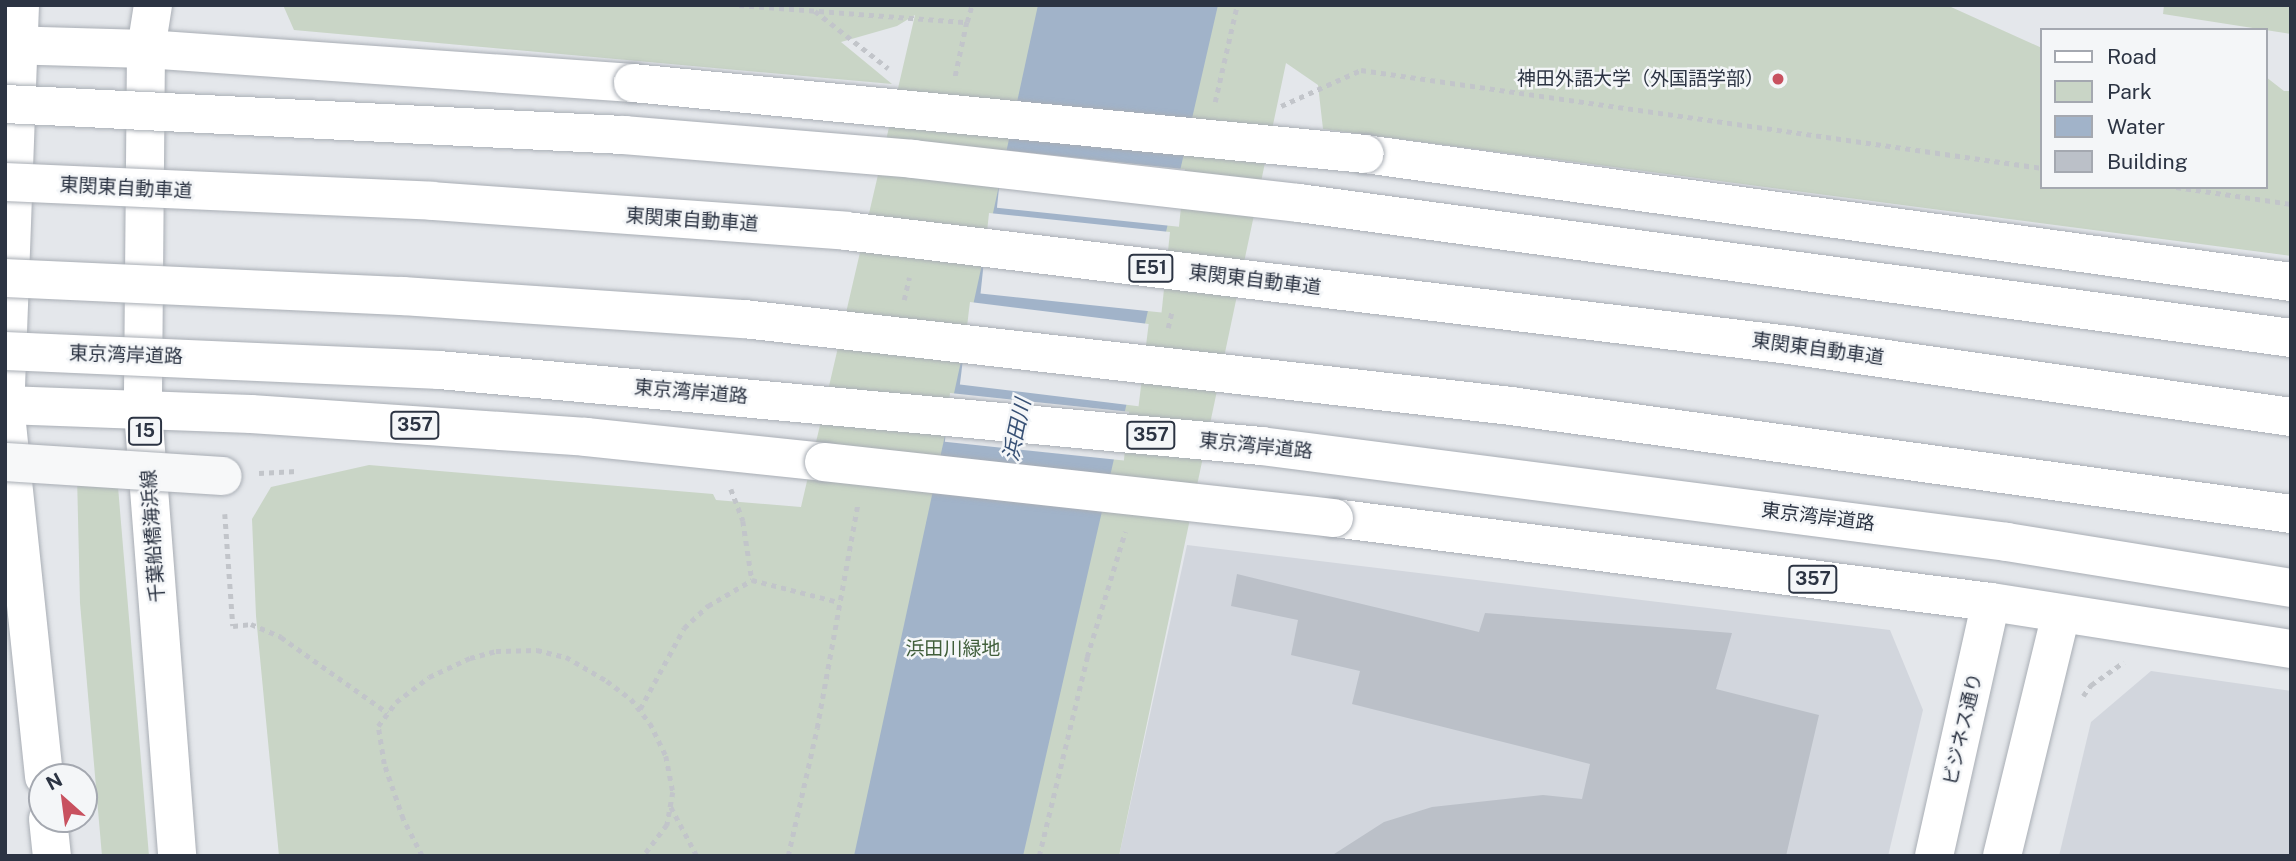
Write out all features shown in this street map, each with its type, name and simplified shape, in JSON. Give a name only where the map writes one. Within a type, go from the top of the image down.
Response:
[{"type":"main road","points":[[20,5],[10,45],[5,405],[43,763]]},
{"type":"main road","name":"千葉船橋海浜線","points":[[153,5],[146,49],[143,411],[177,856]]},
{"type":"main road","points":[[10,45],[146,49],[633,83],[1365,154],[2291,282]]},
{"type":"main road","points":[[5,104],[610,134],[913,159],[1313,205],[2291,338]]},
{"type":"main road","name":"東関東自動車道","points":[[5,182],[432,201],[846,231],[1789,345],[2291,417]]},
{"type":"main road","points":[[5,278],[403,296],[744,319],[1511,406],[2291,514]]},
{"type":"main road","name":"東京湾岸道路","points":[[5,351],[439,370],[1261,446],[2007,542],[2291,588]]},
{"type":"main road","name":"357","points":[[5,405],[558,435],[824,462],[1334,518],[1991,602],[2291,649]]},
{"type":"main road","name":"ビジネス通り","points":[[1934,856],[1991,602]]},
{"type":"main road","points":[[2002,856],[2061,614]]},
{"type":"main road","points":[[50,833],[52,856]]},
{"type":"street","points":[[5,462],[223,475]]},
{"type":"path","points":[[967,22],[972,5]]},
{"type":"path","points":[[814,11],[894,73]]},
{"type":"path","points":[[1361,70],[2040,168]]},
{"type":"path","points":[[2190,189],[2291,204]]},
{"type":"path","points":[[297,471],[223,475],[233,626],[251,624],[281,637],[387,713]]},
{"type":"path","points":[[731,489],[743,521],[752,580]]},
{"type":"path","points":[[640,709],[684,628],[708,606],[752,580],[839,602]]},
{"type":"path","points":[[422,856],[403,819],[384,764],[378,726],[387,713],[429,677],[496,650],[537,650],[566,657],[607,681],[640,709],[666,756],[673,792],[667,825],[644,856]]},
{"type":"path","points":[[670,805],[697,856]]},
{"type":"shaded area","points":[[1187,545],[1890,630],[1923,710],[1888,856],[1119,856]]},
{"type":"shaded area","points":[[2151,671],[2291,691],[2291,856],[2059,856],[2091,722]]},
{"type":"green space","name":"浜田川緑地","points":[[283,5],[1951,7],[2040,47],[2040,189],[2268,189],[2268,79],[2284,91],[2291,91],[2291,256],[1323,129],[1318,85],[1286,63],[1119,856],[279,856],[256,616],[252,519],[271,487],[369,465],[713,494],[716,500],[801,507],[915,15],[897,26],[841,42],[892,84],[294,30]]},
{"type":"green space","points":[[2164,5],[2291,5],[2291,34],[2268,30],[2268,28],[2163,14]]},
{"type":"green space","points":[[77,475],[117,475],[149,856],[102,856],[98,763],[94,763],[80,603]]},
{"type":"water","name":"浜田川","points":[[1038,5],[1218,5],[1023,856],[854,856]]},
{"type":"pier","points":[[1003,150],[1185,169],[1179,227],[997,208]]},
{"type":"pier","points":[[989,213],[1170,232],[1162,313],[981,294]]},
{"type":"pier","points":[[970,302],[1149,324],[1139,406],[960,384]]},
{"type":"pier","points":[[950,393],[1129,412],[1124,461],[945,442]]},
{"type":"building","points":[[1237,574],[1479,632],[1485,613],[1732,633],[1716,689],[1819,715],[1786,856],[1331,856],[1384,822],[1432,807],[1543,795],[1582,799],[1590,764],[1352,704],[1360,671],[1291,655],[1298,620],[1231,606]]},
{"type":"place","name":"神田外語大学（外国語学部）","points":[[1778,79]]}]
